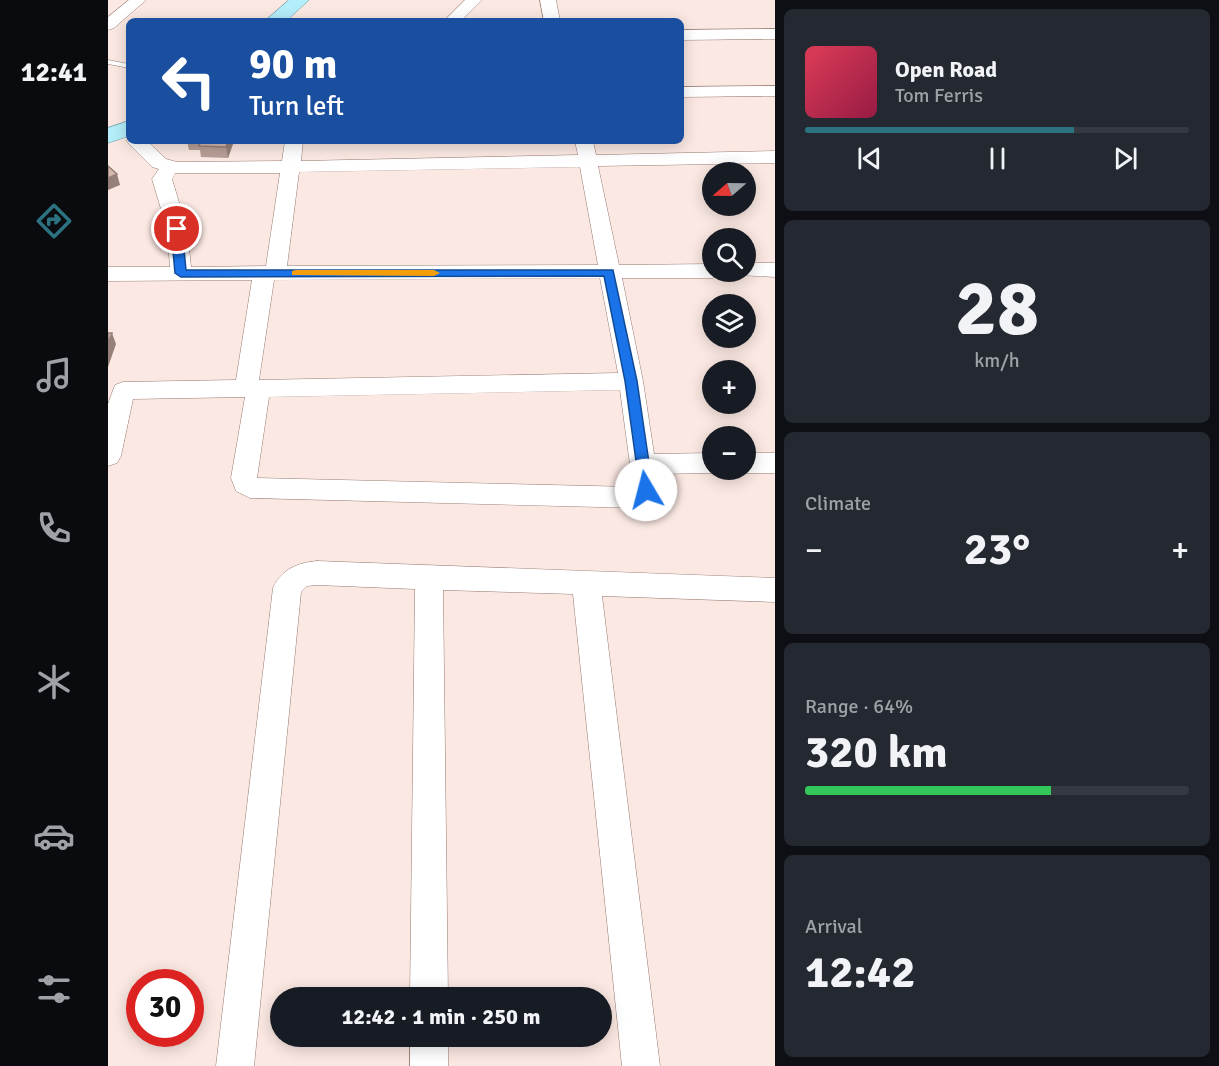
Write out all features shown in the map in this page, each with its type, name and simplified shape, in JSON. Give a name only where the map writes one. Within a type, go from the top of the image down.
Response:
[{"type":"main road","points":[[278,18],[300,0]]},
{"type":"main road","points":[[299,18],[320,0]]},
{"type":"street","points":[[108,25],[138,0]]},
{"type":"street","points":[[456,18],[474,0]]},
{"type":"street","points":[[548,0],[551,18]]},
{"type":"street","points":[[684,35],[775,33]]},
{"type":"street","points":[[684,92],[775,91]]},
{"type":"street","points":[[138,144],[150,156],[169,167],[291,167],[775,157]]},
{"type":"street","points":[[294,144],[252,389],[245,484],[250,488],[639,498],[646,490],[631,381],[585,144]]},
{"type":"street","points":[[169,167],[162,179],[177,229],[181,273]]},
{"type":"street","points":[[756,270],[775,270]]},
{"type":"street","points":[[108,274],[702,271]]},
{"type":"street","points":[[108,456],[123,391],[631,381]]},
{"type":"street","points":[[756,463],[775,463]]},
{"type":"street","points":[[643,464],[702,464]]},
{"type":"street","points":[[235,1066],[287,588],[293,579],[302,574],[317,573],[775,590]]},
{"type":"street","points":[[429,577],[429,987]]},
{"type":"street","points":[[586,583],[641,1066]]},
{"type":"street","points":[[429,1047],[429,1066]]},
{"type":"lane","points":[[108,62],[126,65]]},
{"type":"building","points":[[200,144],[227,144],[226,147],[199,146]]},
{"type":"building","points":[[108,166],[117,174],[108,178]]},
{"type":"slow traffic","points":[[296,273],[434,273]]},
{"type":"route","points":[[177,229],[181,273],[609,273],[631,381],[646,490]]}]
